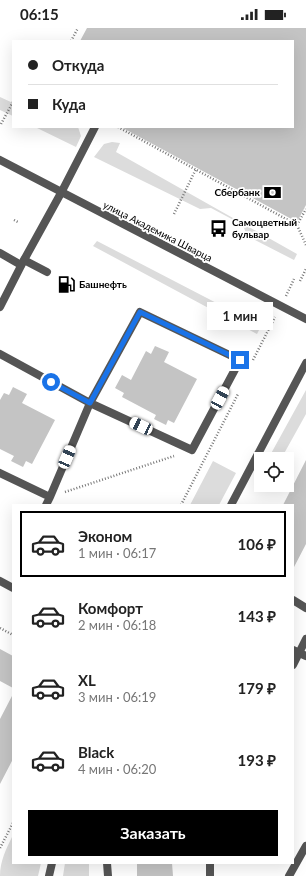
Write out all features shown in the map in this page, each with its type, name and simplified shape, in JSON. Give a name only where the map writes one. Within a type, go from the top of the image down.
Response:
[{"type":"street","points":[[0,307],[22,262],[95,128]]},
{"type":"street","name":"улица Академика Шварца","points":[[0,160],[61,193],[199,262],[306,319]]},
{"type":"street","points":[[0,254],[47,272]]},
{"type":"street","points":[[0,354],[90,403],[192,450],[240,360],[140,312],[90,403],[46,504]]},
{"type":"street","points":[[232,504],[306,363]]},
{"type":"street","points":[[0,473],[50,497]]},
{"type":"street","points":[[0,580],[12,587]]},
{"type":"street","points":[[294,601],[306,608]]},
{"type":"street","points":[[294,663],[306,639]]},
{"type":"street","points":[[289,876],[306,846]]},
{"type":"street","points":[[49,876],[52,864]]},
{"type":"street","points":[[108,864],[108,876]]},
{"type":"street","points":[[210,864],[210,876]]},
{"type":"path","points":[[72,40],[78,28]]},
{"type":"path","points":[[1,124],[12,104]]},
{"type":"path","points":[[120,128],[297,225],[306,245]]},
{"type":"path","points":[[174,214],[196,170]]},
{"type":"path","points":[[297,225],[306,209]]},
{"type":"path","points":[[14,220],[18,222]]},
{"type":"path","points":[[300,281],[306,269]]},
{"type":"path","points":[[252,361],[258,348]]},
{"type":"path","points":[[182,504],[240,389]]},
{"type":"path","points":[[50,497],[192,450]]},
{"type":"path","points":[[0,628],[12,634]]},
{"type":"path","points":[[0,848],[12,825]]},
{"type":"shaded area","points":[[0,97],[12,103],[12,116],[0,110]]},
{"type":"shaded area","points":[[37,128],[78,128],[81,136],[76,147]]},
{"type":"shaded area","points":[[112,142],[120,143],[116,152],[297,254],[294,260],[247,236],[243,225],[211,208],[200,209],[94,157],[104,144]]},
{"type":"shaded area","points":[[97,241],[261,326],[257,334],[93,246]]},
{"type":"shaded area","points":[[306,390],[306,414],[285,452],[272,452]]},
{"type":"shaded area","points":[[213,461],[236,473],[220,504],[191,504]]},
{"type":"shaded area","points":[[12,837],[12,864],[41,864],[38,876],[0,876],[2,860]]},
{"type":"shaded area","points":[[65,864],[89,864],[89,876],[63,876]]},
{"type":"building","points":[[87,28],[306,28],[306,205],[297,222],[123,128],[294,128],[294,40],[81,40]]},
{"type":"building","points":[[155,346],[169,352],[164,362],[197,379],[174,423],[168,420],[166,425],[154,419],[156,415],[122,397],[124,393],[115,388],[122,375],[131,380],[146,351],[151,354]]},
{"type":"building","points":[[13,387],[27,394],[22,403],[55,420],[32,464],[26,461],[23,467],[11,461],[14,456],[0,449],[0,400],[4,393],[9,395]]},
{"type":"building","points":[[306,460],[306,544],[294,567],[294,504],[284,504],[290,492],[294,492],[294,483]]},
{"type":"building","points":[[0,649],[12,655],[12,687],[0,681]]},
{"type":"building","points":[[12,696],[12,761],[0,784],[0,719]]},
{"type":"building","points":[[137,864],[172,864],[173,876],[137,876]]},
{"type":"place","name":"Сбербанк","points":[[273,192]]},
{"type":"place","name":"Самоцветный бульвар","points":[[219,228]]},
{"type":"place","name":"Башнефть","points":[[66,284]]},
{"type":"route","points":[[51,382],[90,403],[140,312],[240,360]]}]
